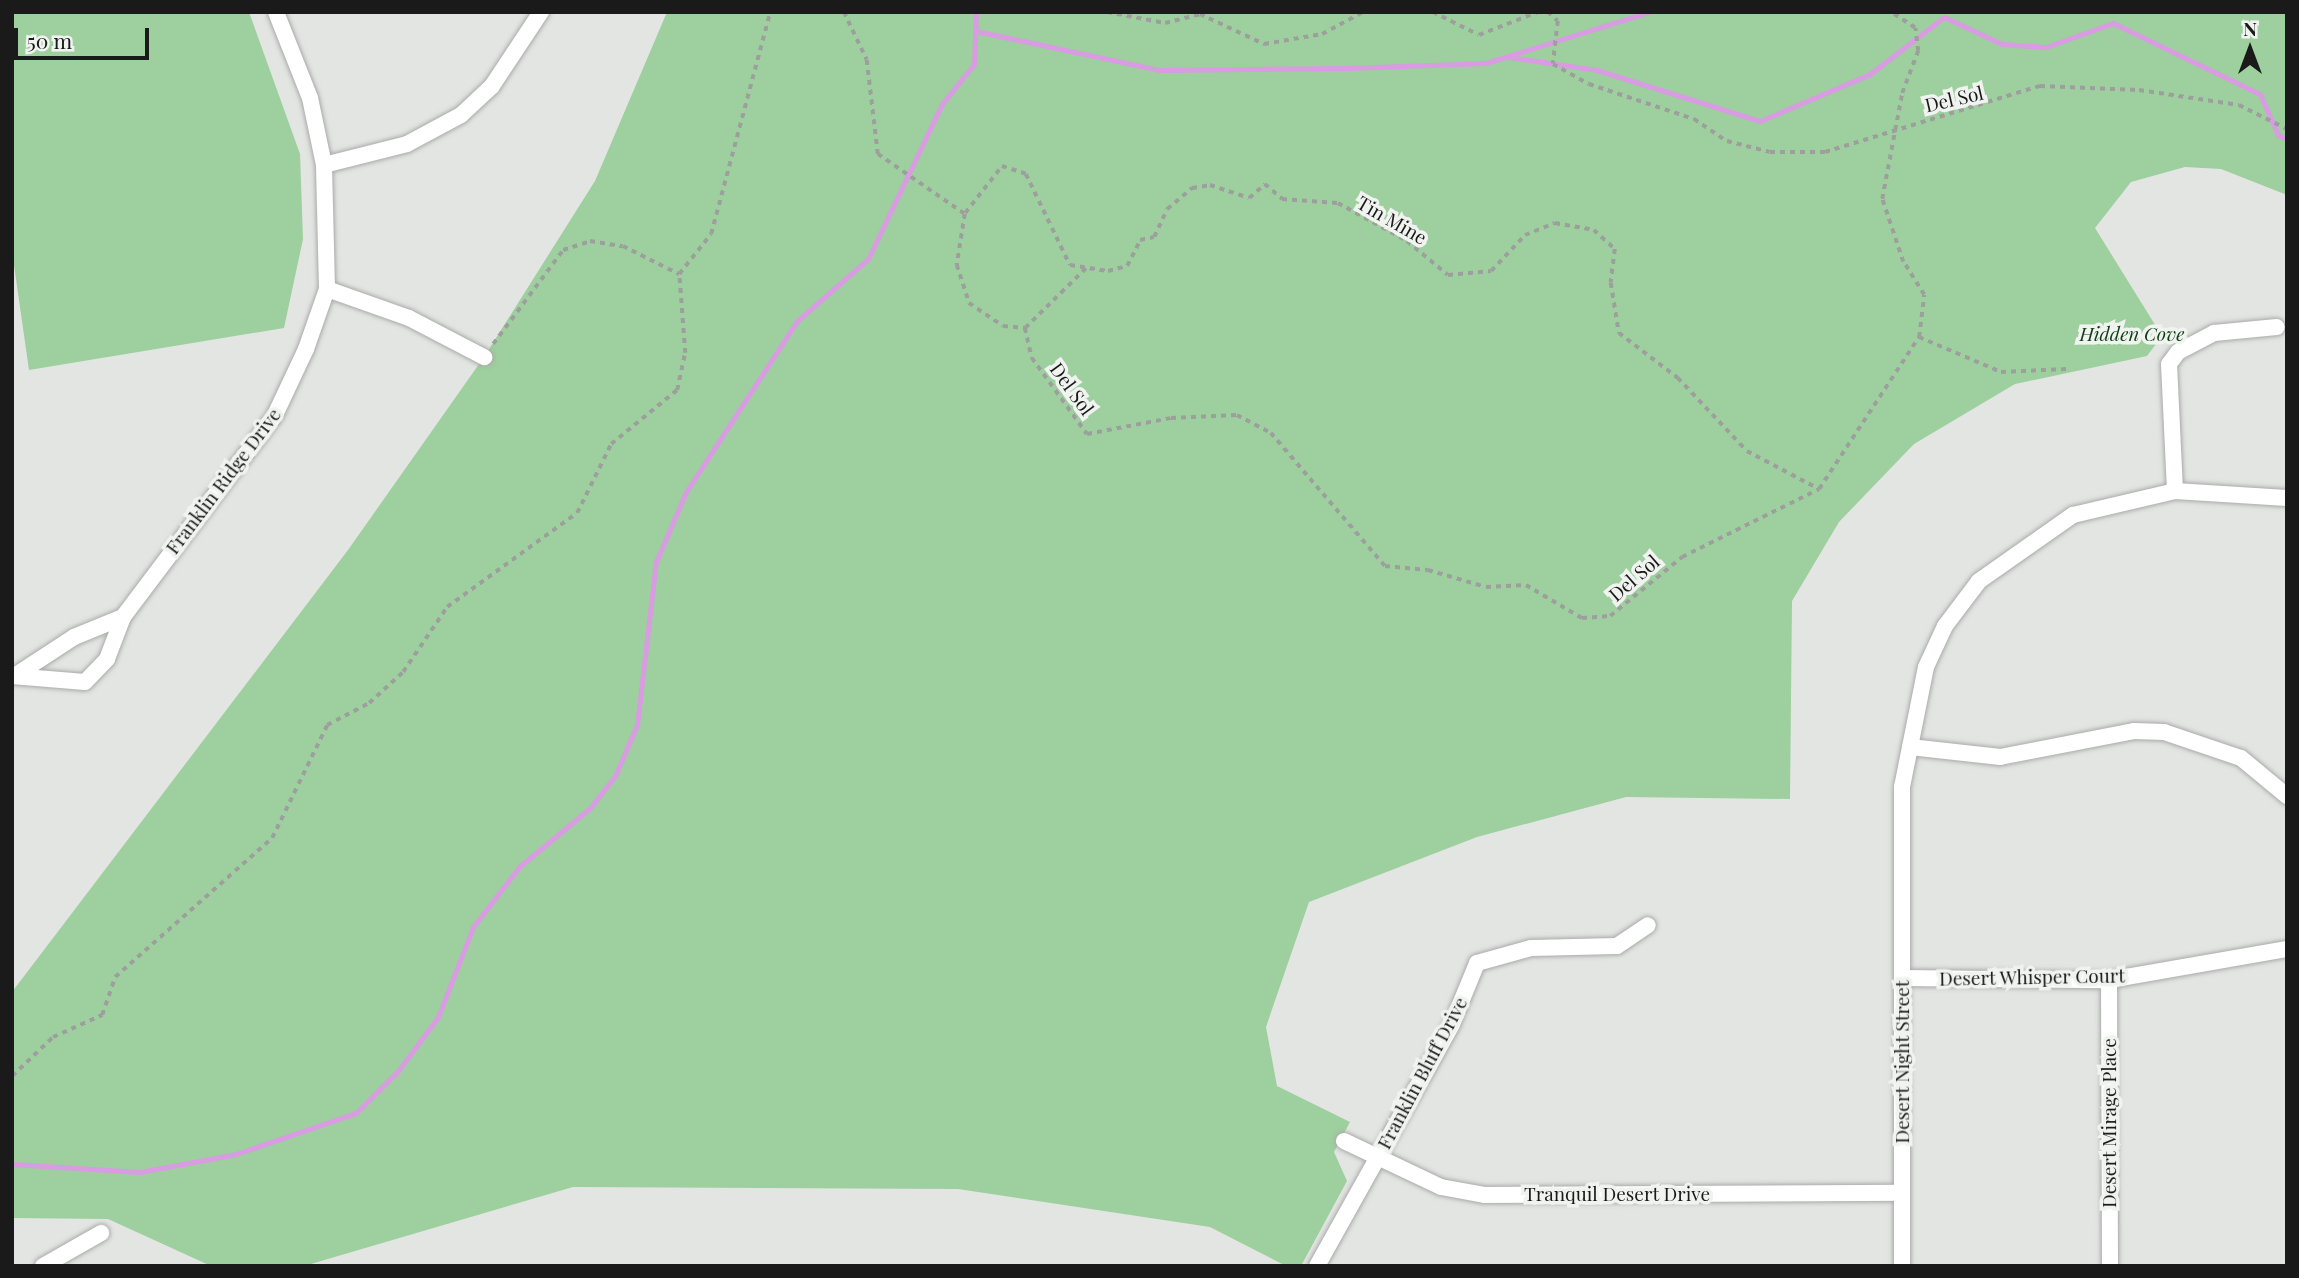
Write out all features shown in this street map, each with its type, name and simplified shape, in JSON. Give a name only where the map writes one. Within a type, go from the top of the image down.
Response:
[{"type":"street","name":"Franklin Ridge Drive","points":[[14,676],[85,682],[107,659],[122,617],[275,415],[327,289],[324,165],[310,98],[276,12]]},
{"type":"street","points":[[324,165],[407,144],[461,115],[492,86],[541,12]]},
{"type":"street","points":[[327,289],[409,318],[484,357]]},
{"type":"street","points":[[2175,491],[2169,364],[2178,352],[2214,333],[2277,327]]},
{"type":"street","name":"Desert Night Street","points":[[1902,1266],[1902,859],[1910,747],[1926,667],[1945,626],[1979,581],[2073,515],[2175,491],[2287,498]]},
{"type":"street","name":"Franklin Ridge Drive","points":[[14,676],[74,637],[122,617]]},
{"type":"street","points":[[1910,747],[2000,757],[2134,731],[2164,732],[2241,758],[2287,796]]},
{"type":"street","name":"Franklin Bluff Drive","points":[[1317,1266],[1461,1007],[1477,963],[1531,948],[1617,946],[1648,925]]},
{"type":"street","name":"Desert Whisper Court","points":[[1902,978],[2109,980],[2287,949]]},
{"type":"street","name":"Desert Mirage Place","points":[[2109,980],[2109,1266]]},
{"type":"street","name":"Tranquil Desert Drive","points":[[1344,1141],[1441,1187],[1485,1195],[1902,1193]]},
{"type":"street","points":[[43,1266],[102,1233]]},
{"type":"path","points":[[12,1076],[53,1037],[102,1015],[116,977],[272,838],[327,725],[369,703],[403,672],[447,607],[577,513],[611,444],[677,390],[685,353],[680,274],[711,234],[770,12]]},
{"type":"path","points":[[844,12],[867,60],[878,154],[965,214]]},
{"type":"path","points":[[1107,12],[1165,23],[1203,13],[1264,44],[1322,34],[1363,12]]},
{"type":"path","points":[[1433,12],[1479,35],[1538,12]]},
{"type":"path","name":"Del Sol","points":[[1548,12],[1558,21],[1553,64],[1589,84],[1694,119],[1727,141],[1770,152],[1825,152],[1895,127],[1996,103],[2021,89],[2059,86],[2239,105],[2287,129]]},
{"type":"path","points":[[1819,489],[1919,337],[1924,295],[1903,262],[1882,199],[1895,127],[1918,51],[1915,28],[1890,12]]},
{"type":"path","points":[[1002,166],[1026,174],[1070,265],[1086,268],[1025,328],[1003,326],[969,303],[957,265],[965,214],[1002,166]]},
{"type":"path","name":"Tin Mine","points":[[1086,268],[1127,266],[1140,240],[1154,237],[1167,209],[1192,188],[1210,186],[1249,198],[1265,184],[1282,199],[1338,203],[1406,241],[1448,275],[1491,271],[1525,235],[1555,223],[1594,230],[1615,249],[1611,283],[1619,333],[1678,378],[1747,451],[1819,489]]},
{"type":"path","points":[[484,357],[563,250],[590,241],[623,246],[680,274]]},
{"type":"path","name":"Del Sol","points":[[1025,328],[1032,358],[1087,434],[1171,418],[1237,415],[1271,433],[1385,566],[1428,570],[1486,587],[1526,585],[1581,618],[1610,616],[1682,557],[1819,489]]},
{"type":"path","points":[[1919,337],[2001,372],[2067,369]]},
{"type":"green space","points":[[12,12],[249,12],[300,154],[303,239],[284,328],[29,370],[12,251]]},
{"type":"green space","name":"Hidden Cove","points":[[667,12],[2287,12],[2287,195],[2221,169],[2185,167],[2131,182],[2095,228],[2162,336],[2147,356],[2015,384],[1914,444],[1839,522],[1792,601],[1790,799],[1626,797],[1477,837],[1309,902],[1266,1027],[1277,1086],[1350,1122],[1334,1152],[1347,1181],[1301,1266],[1286,1266],[1210,1227],[958,1189],[573,1187],[304,1266],[211,1266],[108,1219],[12,1218],[12,992],[348,550],[484,357],[595,181]]},
{"type":"waterway","points":[[12,1164],[140,1172],[236,1154],[356,1113],[398,1071],[438,1017],[473,927],[519,867],[590,808],[615,776],[637,725],[656,562],[686,492],[797,321],[868,259],[942,104],[974,64],[976,12]]},
{"type":"waterway","points":[[976,31],[1160,70],[1346,68],[1486,63],[1649,12]]},
{"type":"waterway","points":[[1509,57],[1597,70],[1760,121],[1870,74],[1944,17],[2002,44],[2046,47],[2113,23],[2260,94],[2278,135],[2287,139]]}]
